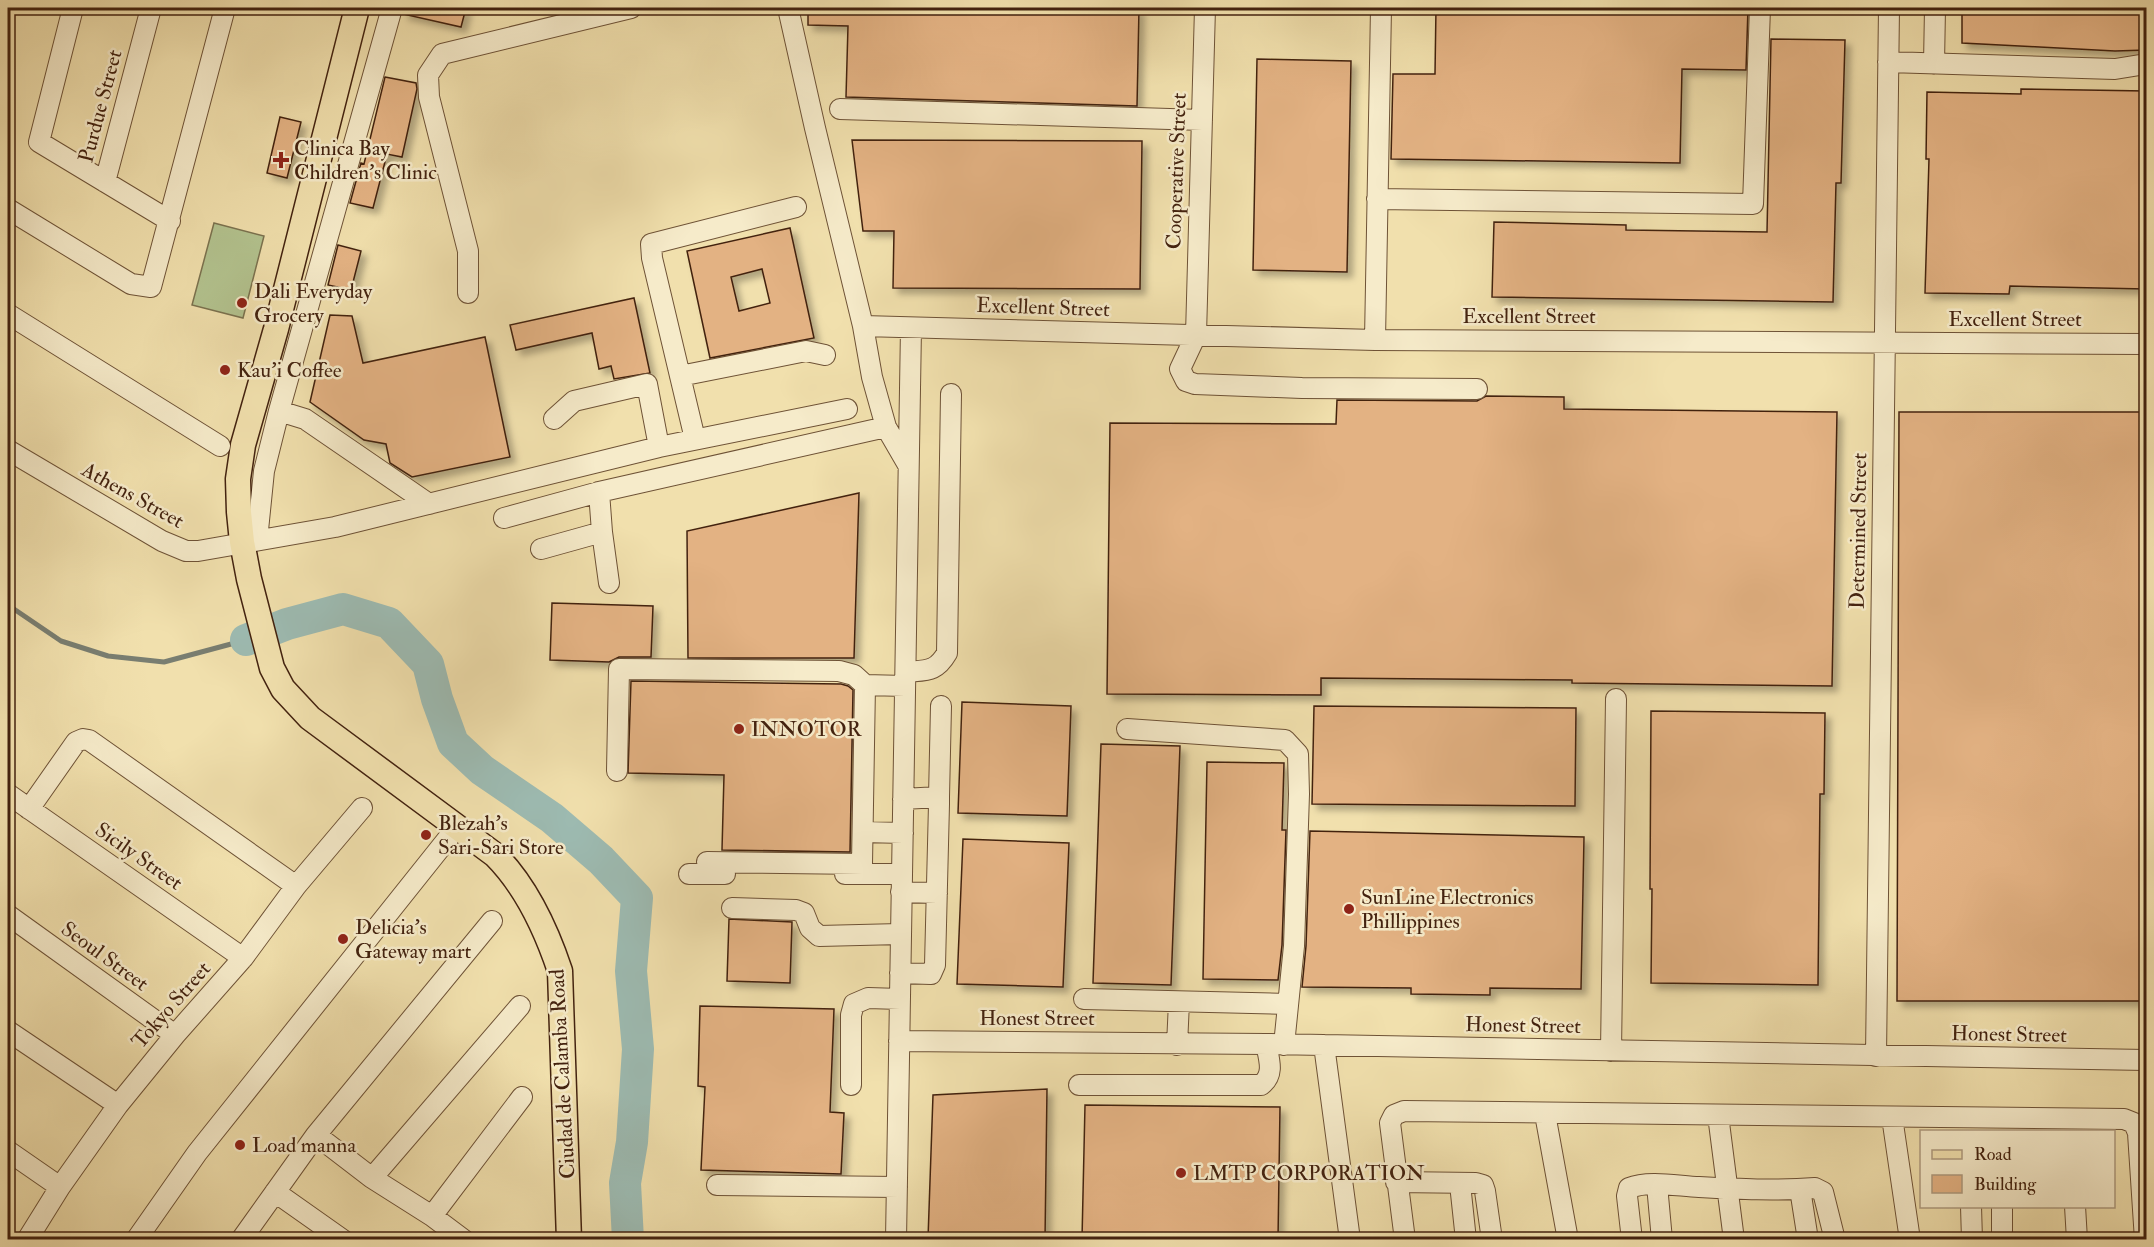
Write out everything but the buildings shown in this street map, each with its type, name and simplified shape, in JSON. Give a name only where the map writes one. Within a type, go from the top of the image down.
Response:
[{"type":"main road","name":"Ciudad de Calamba Road","points":[[357,8],[276,329],[243,445],[238,479],[239,512],[250,541],[249,579],[272,668],[283,689],[310,718],[495,855],[520,885],[548,936],[560,972],[569,1239]]},
{"type":"street","points":[[73,8],[39,142],[170,221]]},
{"type":"street","name":"Purdue Street","points":[[105,182],[151,8]]},
{"type":"street","points":[[8,209],[131,284],[152,287],[225,8]]},
{"type":"street","points":[[250,541],[279,411],[392,8]]},
{"type":"street","points":[[468,293],[468,250],[429,97],[428,75],[442,54],[631,8]]},
{"type":"street","points":[[788,8],[863,326],[872,377],[886,427],[909,467]]},
{"type":"street","name":"Cooperative Street","points":[[1196,335],[1205,8]]},
{"type":"street","points":[[1375,340],[1381,8]]},
{"type":"street","points":[[1377,199],[1753,204],[1760,8]]},
{"type":"street","name":"Determined Street","points":[[1876,1056],[1889,8]]},
{"type":"street","points":[[1934,64],[1935,8]]},
{"type":"street","points":[[1888,62],[2115,69],[2146,64]]},
{"type":"street","points":[[840,109],[1202,120]]},
{"type":"street","points":[[695,439],[652,258],[651,244],[796,207]]},
{"type":"street","points":[[8,314],[220,446]]},
{"type":"street","name":"Excellent Street","points":[[863,326],[1375,340],[2146,344]]},
{"type":"street","points":[[896,1239],[911,328]]},
{"type":"street","points":[[1196,335],[1180,369],[1186,381],[1195,384],[1302,388],[1477,389]]},
{"type":"street","points":[[680,376],[806,351],[825,356]]},
{"type":"street","points":[[554,419],[574,401],[647,384],[659,447]]},
{"type":"street","points":[[865,685],[906,679],[932,670],[941,663],[947,653],[951,394]]},
{"type":"street","name":"Athens Street","points":[[8,450],[173,547],[186,551],[198,551],[335,527],[659,447],[847,409]]},
{"type":"street","points":[[279,411],[304,419],[429,504]]},
{"type":"street","points":[[504,518],[599,492],[886,427]]},
{"type":"street","points":[[599,492],[609,583]]},
{"type":"street","points":[[541,549],[602,532]]},
{"type":"street","points":[[617,771],[619,669],[839,671],[854,675],[865,685],[862,864],[707,862]]},
{"type":"street","points":[[1611,1051],[1616,699]]},
{"type":"street","points":[[900,973],[930,974],[933,970],[942,706]]},
{"type":"street","points":[[1079,1085],[1261,1085],[1267,1081],[1271,1070],[1275,1044],[1288,1004],[1294,946],[1299,794],[1298,754],[1285,740],[1127,729]]},
{"type":"street","points":[[29,809],[76,742],[83,739],[89,740],[296,886]]},
{"type":"street","name":"Sicily Street","points":[[8,794],[243,958]]},
{"type":"street","points":[[903,799],[939,797]]},
{"type":"street","name":"Tokyo Street","points":[[27,1239],[60,1187],[118,1105],[175,1035],[243,958],[296,886],[362,808]]},
{"type":"street","points":[[136,1239],[197,1153],[457,827]]},
{"type":"street","points":[[862,832],[903,833]]},
{"type":"street","points":[[689,874],[901,883],[937,893]]},
{"type":"street","points":[[732,908],[796,910],[804,913],[810,928],[819,936],[900,934]]},
{"type":"street","name":"Seoul Street","points":[[8,915],[175,1035]]},
{"type":"street","points":[[241,1239],[316,1135],[492,921]]},
{"type":"street","points":[[851,1085],[851,1015],[854,1004],[868,998],[900,999]]},
{"type":"street","points":[[1084,999],[1288,1004]]},
{"type":"street","points":[[1177,1045],[1179,1002]]},
{"type":"street","points":[[372,1178],[520,1006]]},
{"type":"street","points":[[8,1031],[118,1105]]},
{"type":"street","name":"Honest Street","points":[[899,1041],[1275,1044],[2146,1060]]},
{"type":"street","points":[[1324,1045],[1350,1239]]},
{"type":"street","points":[[432,1216],[522,1097]]},
{"type":"street","points":[[1405,1239],[1390,1123],[1394,1114],[1404,1111],[1892,1117],[2072,1124],[2124,1119],[2134,1123],[2138,1133],[2145,1239]]},
{"type":"street","points":[[1545,1114],[1569,1239]]},
{"type":"street","points":[[1718,1115],[1734,1239]]},
{"type":"street","points":[[1892,1117],[1910,1239]]},
{"type":"street","points":[[316,1135],[372,1178],[464,1239]]},
{"type":"street","points":[[8,1151],[60,1187]]},
{"type":"street","points":[[1396,1182],[1483,1185],[1492,1239]]},
{"type":"street","points":[[1460,1184],[1466,1239]]},
{"type":"street","points":[[717,1185],[897,1187]]},
{"type":"street","points":[[1632,1239],[1627,1196],[1629,1188],[1637,1185],[1800,1190],[1815,1188],[1823,1192],[1835,1239]]},
{"type":"street","points":[[1657,1185],[1662,1239]]},
{"type":"street","points":[[1800,1190],[1808,1239]]},
{"type":"street","points":[[275,1192],[343,1239]]},
{"type":"street","points":[[1971,1208],[1972,1239]]},
{"type":"street","points":[[2002,1208],[2002,1239]]},
{"type":"street","points":[[2075,1208],[2077,1239]]},
{"type":"green space","points":[[214,223],[264,236],[243,318],[192,305]]},
{"type":"waterway","points":[[8,605],[61,641],[108,656],[164,662],[246,640]]},
{"type":"waterway","points":[[246,640],[287,624],[343,609],[389,623],[428,664],[437,699],[453,743],[482,770],[552,818],[601,860],[637,898],[631,971],[638,1049],[632,1142],[625,1183],[628,1240]]},
{"type":"place","name":"Clinica Bay Children's Clinic","points":[[281,160]]},
{"type":"place","name":"Dali Everyday Grocery","points":[[242,303]]},
{"type":"place","name":"Kau'i Coffee","points":[[225,370]]},
{"type":"place","name":"INNOTOR","points":[[739,729]]},
{"type":"place","name":"Blezah's Sari-Sari Store","points":[[426,835]]},
{"type":"place","name":"SunLine Electronics Phillippines","points":[[1349,909]]},
{"type":"place","name":"Delicia's Gateway mart","points":[[343,939]]},
{"type":"place","name":"Load manna","points":[[240,1145]]},
{"type":"place","name":"LMTP CORPORATION","points":[[1181,1173]]}]
